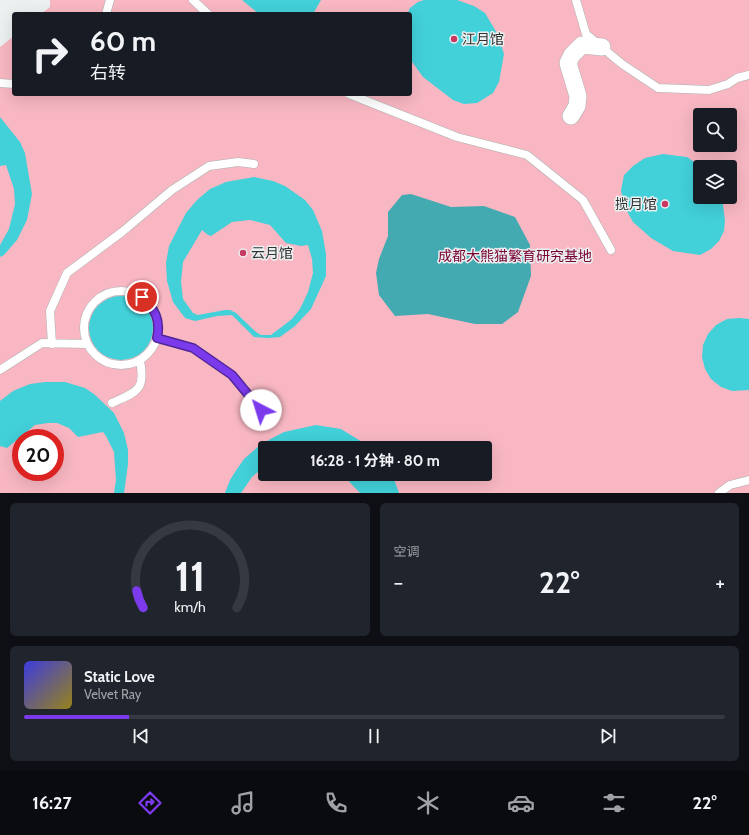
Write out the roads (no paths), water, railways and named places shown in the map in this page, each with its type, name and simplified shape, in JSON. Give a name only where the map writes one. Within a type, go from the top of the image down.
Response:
[{"type":"street","points":[[571,116],[577,106],[578,96],[568,64],[572,55],[582,45],[602,47]]},
{"type":"lane","points":[[107,12],[110,0]]},
{"type":"lane","points":[[193,0],[206,12]]},
{"type":"lane","points":[[576,0],[586,34],[622,64],[658,88],[709,90],[728,84],[737,78],[749,75]]},
{"type":"lane","points":[[0,83],[12,84]]},
{"type":"lane","points":[[354,96],[457,137],[527,155],[583,200],[610,250]]},
{"type":"lane","points":[[52,344],[50,311],[67,273],[122,232],[172,190],[209,166],[238,162],[254,164]]},
{"type":"lane","points":[[119,290],[131,292],[142,297],[152,306],[157,317],[159,330],[157,338],[150,353],[140,361],[128,366],[116,366],[104,362],[94,354],[87,344],[84,332],[84,320],[89,309],[97,300],[107,293],[119,290]]},
{"type":"lane","points":[[157,338],[193,348],[232,375],[271,422]]},
{"type":"lane","points":[[0,370],[42,343],[87,344]]},
{"type":"lane","points":[[112,403],[133,394],[141,384],[143,375],[140,361]]},
{"type":"lane","points":[[719,493],[730,485],[749,480]]},
{"type":"water","points":[[411,194],[451,207],[484,206],[515,217],[530,245],[531,276],[518,312],[502,324],[475,324],[428,314],[395,316],[379,295],[376,273],[379,259],[388,236],[388,212],[402,195]]},
{"type":"place","name":"江月馆","points":[[454,39]]},
{"type":"place","name":"揽月馆","points":[[665,204]]},
{"type":"place","name":"云月馆","points":[[243,253]]},
{"type":"park label","name":"成都大熊猫繁育研究基地","points":[[515,256]]}]
